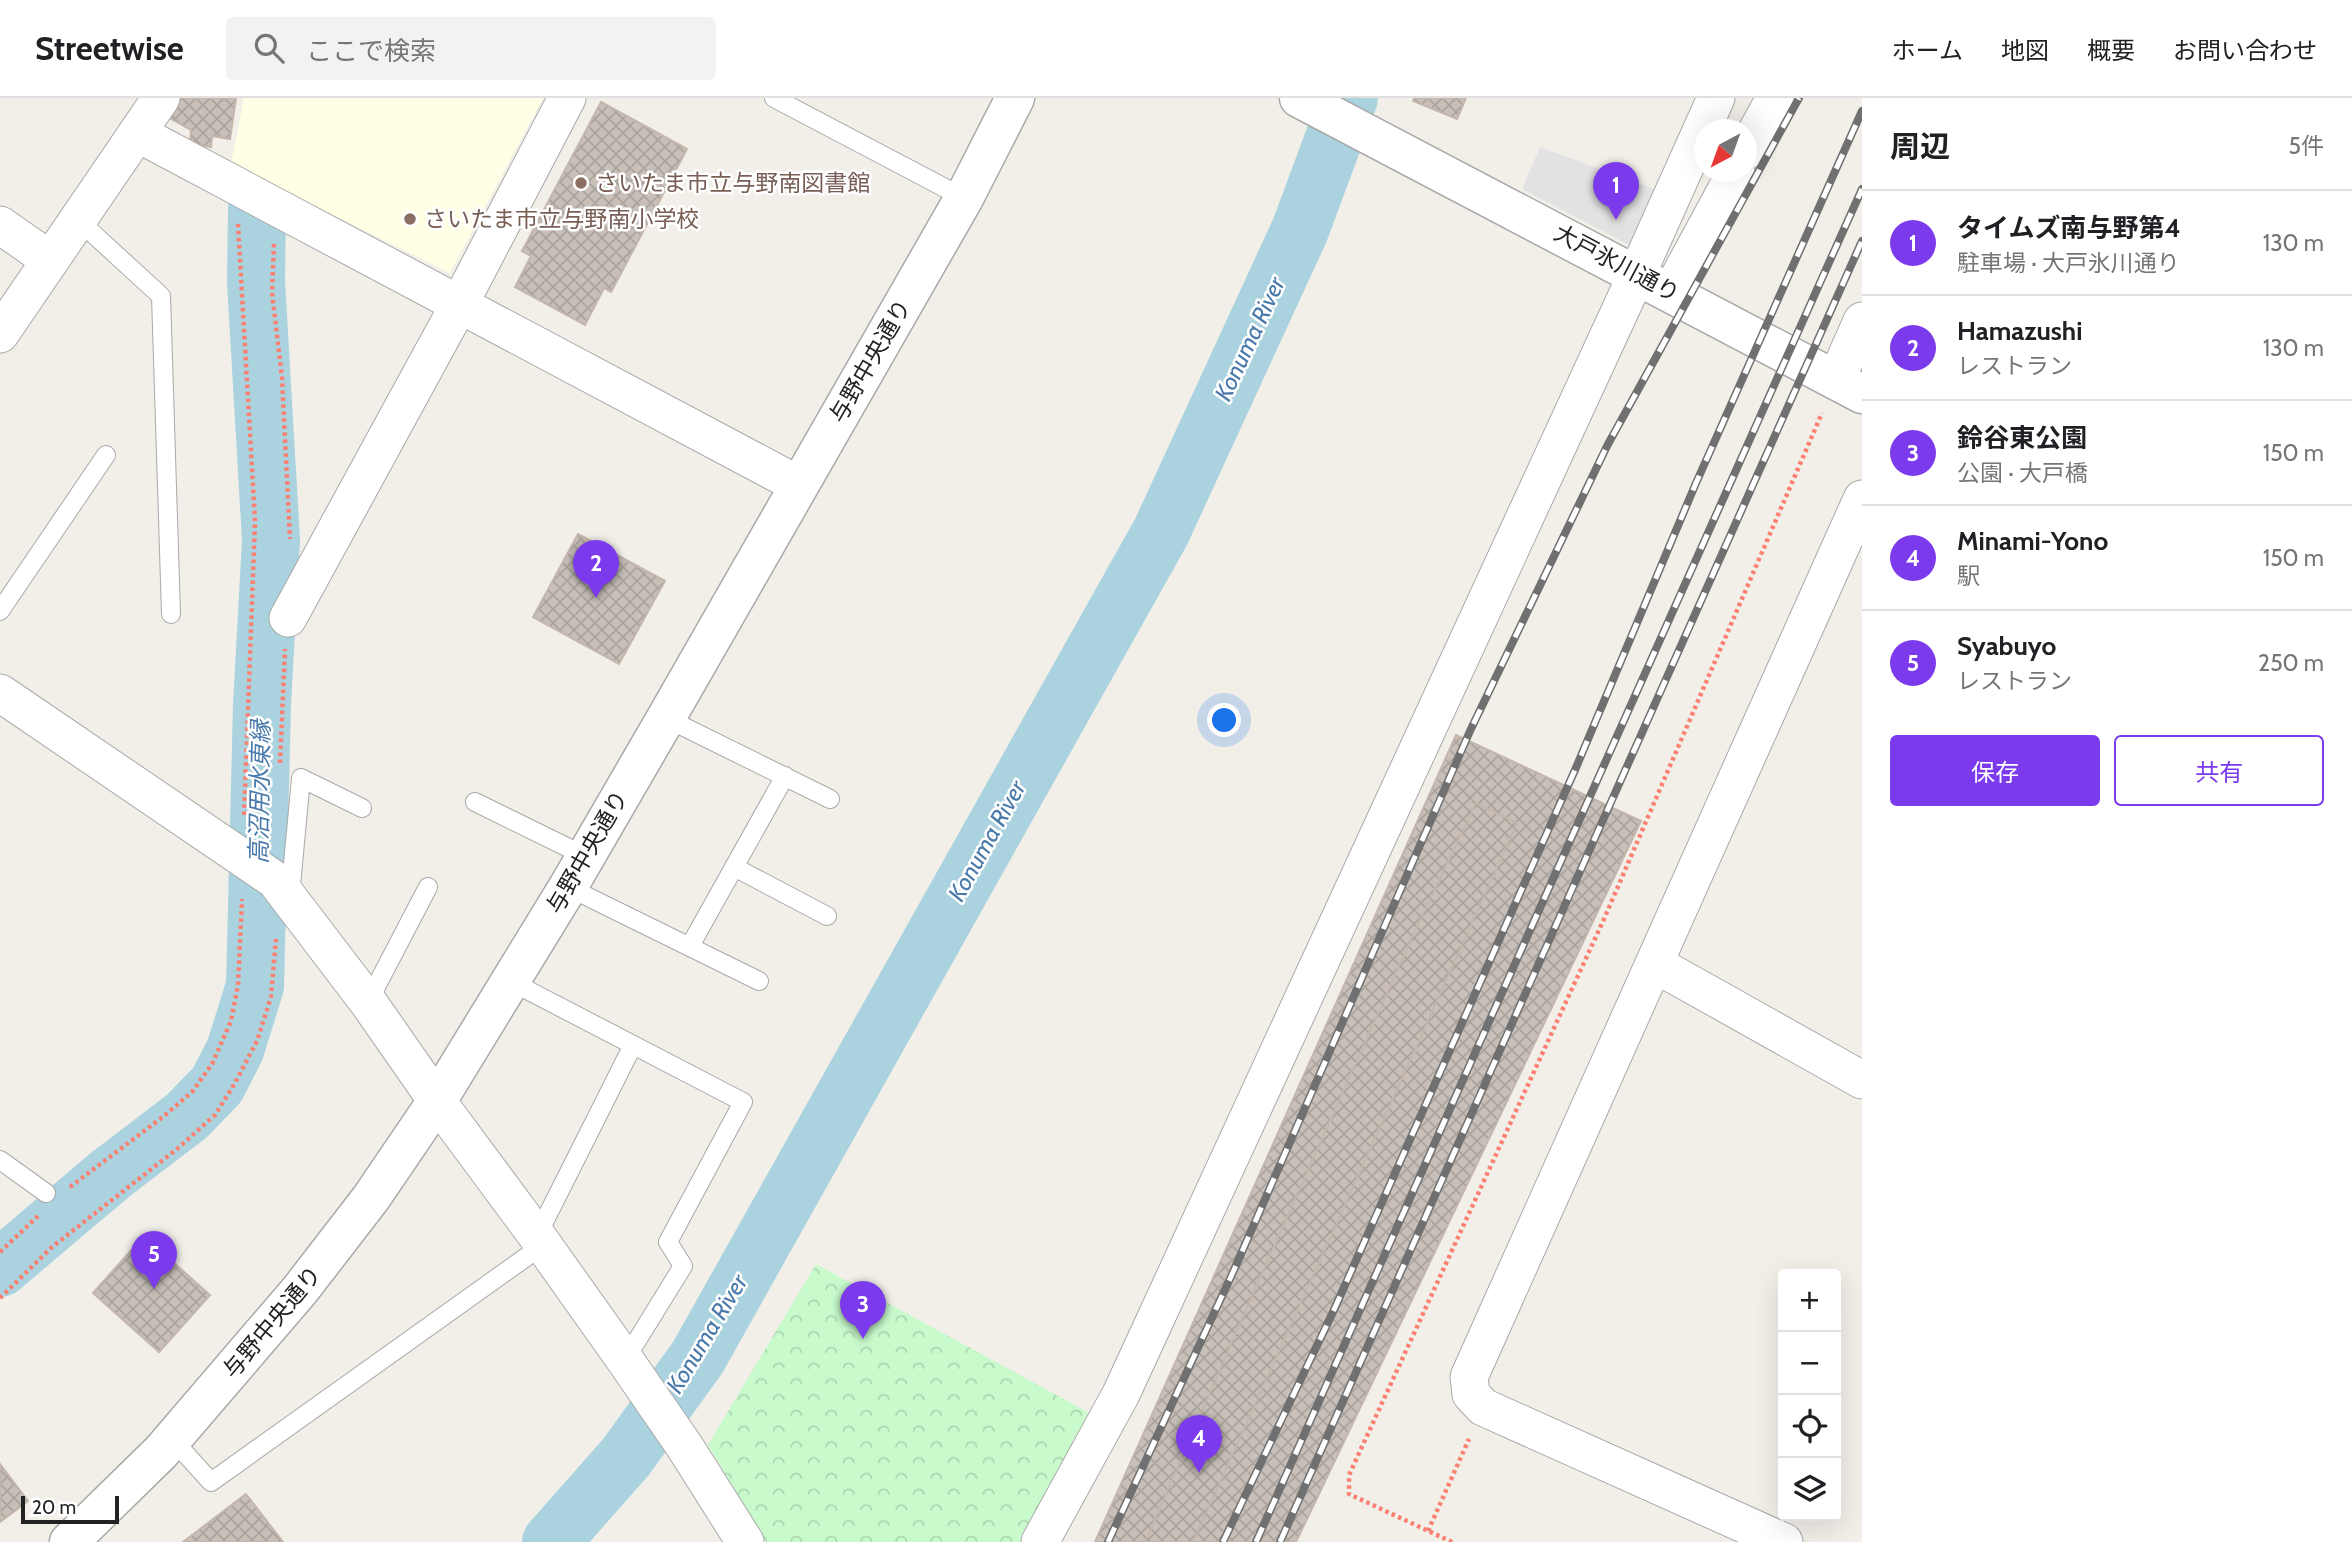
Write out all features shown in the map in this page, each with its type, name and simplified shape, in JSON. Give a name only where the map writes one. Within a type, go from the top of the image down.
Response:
[{"type":"street","points":[[0,334],[161,98]]},
{"type":"street","points":[[288,618],[460,303],[567,98]]},
{"type":"street","name":"与野中央通り","points":[[69,1542],[173,1440],[300,1290],[371,1198],[436,1101],[576,872],[666,718],[964,198],[1015,98]]},
{"type":"street","points":[[1040,1542],[1121,1394],[1716,98]]},
{"type":"street","points":[[1757,131],[1775,98]]},
{"type":"street","name":"大戸氷川通り","points":[[1308,103],[1849,387]]},
{"type":"street","points":[[137,133],[799,485]]},
{"type":"street","points":[[1671,292],[1731,182]]},
{"type":"street","points":[[0,225],[50,260]]},
{"type":"street","points":[[1849,387],[1862,321]]},
{"type":"street","points":[[1784,1542],[1483,1406],[1471,1394],[1469,1377],[1862,499]]},
{"type":"street","points":[[0,693],[262,874],[368,1002],[436,1101],[631,1368],[745,1542]]},
{"type":"street","points":[[1655,964],[1862,1080]]},
{"type":"lane","points":[[774,98],[964,198]]},
{"type":"lane","points":[[78,219],[161,296],[171,614]]},
{"type":"lane","points":[[0,611],[106,455]]},
{"type":"lane","points":[[666,718],[830,799]]},
{"type":"lane","points":[[690,946],[785,776]]},
{"type":"lane","points":[[262,874],[301,778],[362,808]]},
{"type":"lane","points":[[475,802],[690,946],[759,981]]},
{"type":"lane","points":[[734,867],[827,916]]},
{"type":"lane","points":[[368,1002],[428,887]]},
{"type":"lane","points":[[510,981],[743,1102],[668,1242],[683,1266],[631,1368]]},
{"type":"lane","points":[[173,1440],[211,1482],[540,1241],[633,1045]]},
{"type":"lane","points":[[0,1160],[46,1201]]},
{"type":"path","points":[[68,1189],[192,1092],[212,1064],[231,1021],[262,874],[255,522],[236,184]]},
{"type":"path","points":[[280,208],[274,246],[272,292],[282,378],[290,544]]},
{"type":"path","points":[[1452,1542],[1349,1494],[1349,1475],[1849,387]]},
{"type":"path","points":[[279,773],[288,618]]},
{"type":"path","points":[[0,1298],[52,1247],[177,1149],[215,1115],[257,1041],[271,997],[277,937]]},
{"type":"path","points":[[0,1252],[46,1201]]},
{"type":"path","points":[[1428,1531],[1483,1406]]},
{"type":"shaded area","name":"さいたま市立与野南小学校","points":[[244,98],[543,98],[450,273],[231,164]]},
{"type":"shaded area","points":[[1540,147],[1662,192],[1637,249],[1522,189]]},
{"type":"green space","points":[[816,1264],[1093,1415],[1027,1542],[766,1542],[708,1445]]},
{"type":"building","points":[[176,98],[236,98],[230,139],[212,136],[211,147],[190,143],[191,130],[164,115]]},
{"type":"building","points":[[1414,98],[1466,98],[1457,119],[1413,101]]},
{"type":"building","points":[[601,102],[687,149],[611,292],[604,288],[585,325],[515,287],[531,256],[522,251]]},
{"type":"building","points":[[578,534],[665,581],[619,664],[533,617]]},
{"type":"building","points":[[1456,735],[1641,821],[1296,1542],[1095,1542]]},
{"type":"building","points":[[1476,803],[1517,823],[1193,1542],[1145,1542],[1413,935]]},
{"type":"building","points":[[144,1236],[210,1295],[159,1352],[93,1293]]},
{"type":"building","points":[[0,1464],[28,1501],[0,1522]]},
{"type":"building","points":[[246,1494],[283,1542],[183,1542]]},
{"type":"waterway","name":"Konuma River","points":[[551,1542],[626,1457],[698,1357],[1161,532],[1300,230],[1349,98]]},
{"type":"waterway","name":"高沼用水東縁","points":[[0,1268],[111,1174],[187,1116],[217,1085],[235,1050],[255,986],[262,705],[271,540],[256,282],[257,209]]},
{"type":"railway","points":[[1108,1542],[1234,1270],[1470,731],[1607,446],[1799,98]]},
{"type":"railway","points":[[1223,1542],[1333,1312],[1575,770],[1696,483],[1862,111]]},
{"type":"railway","points":[[1256,1542],[1862,189]]},
{"type":"railway","points":[[1280,1542],[1862,241]]},
{"type":"place","name":"さいたま市立与野南図書館","points":[[581,183]]},
{"type":"place","name":"さいたま市立与野南小学校","points":[[410,219]]},
{"type":"place","name":"タイムズ南与野第4","points":[[1616,220]]},
{"type":"place","name":"Hamazushi","points":[[596,598]]},
{"type":"place","name":"Syabuyo","points":[[154,1289]]},
{"type":"place","name":"鈴谷東公園","points":[[863,1339]]},
{"type":"place","name":"Minami-Yono","points":[[1199,1473]]}]
